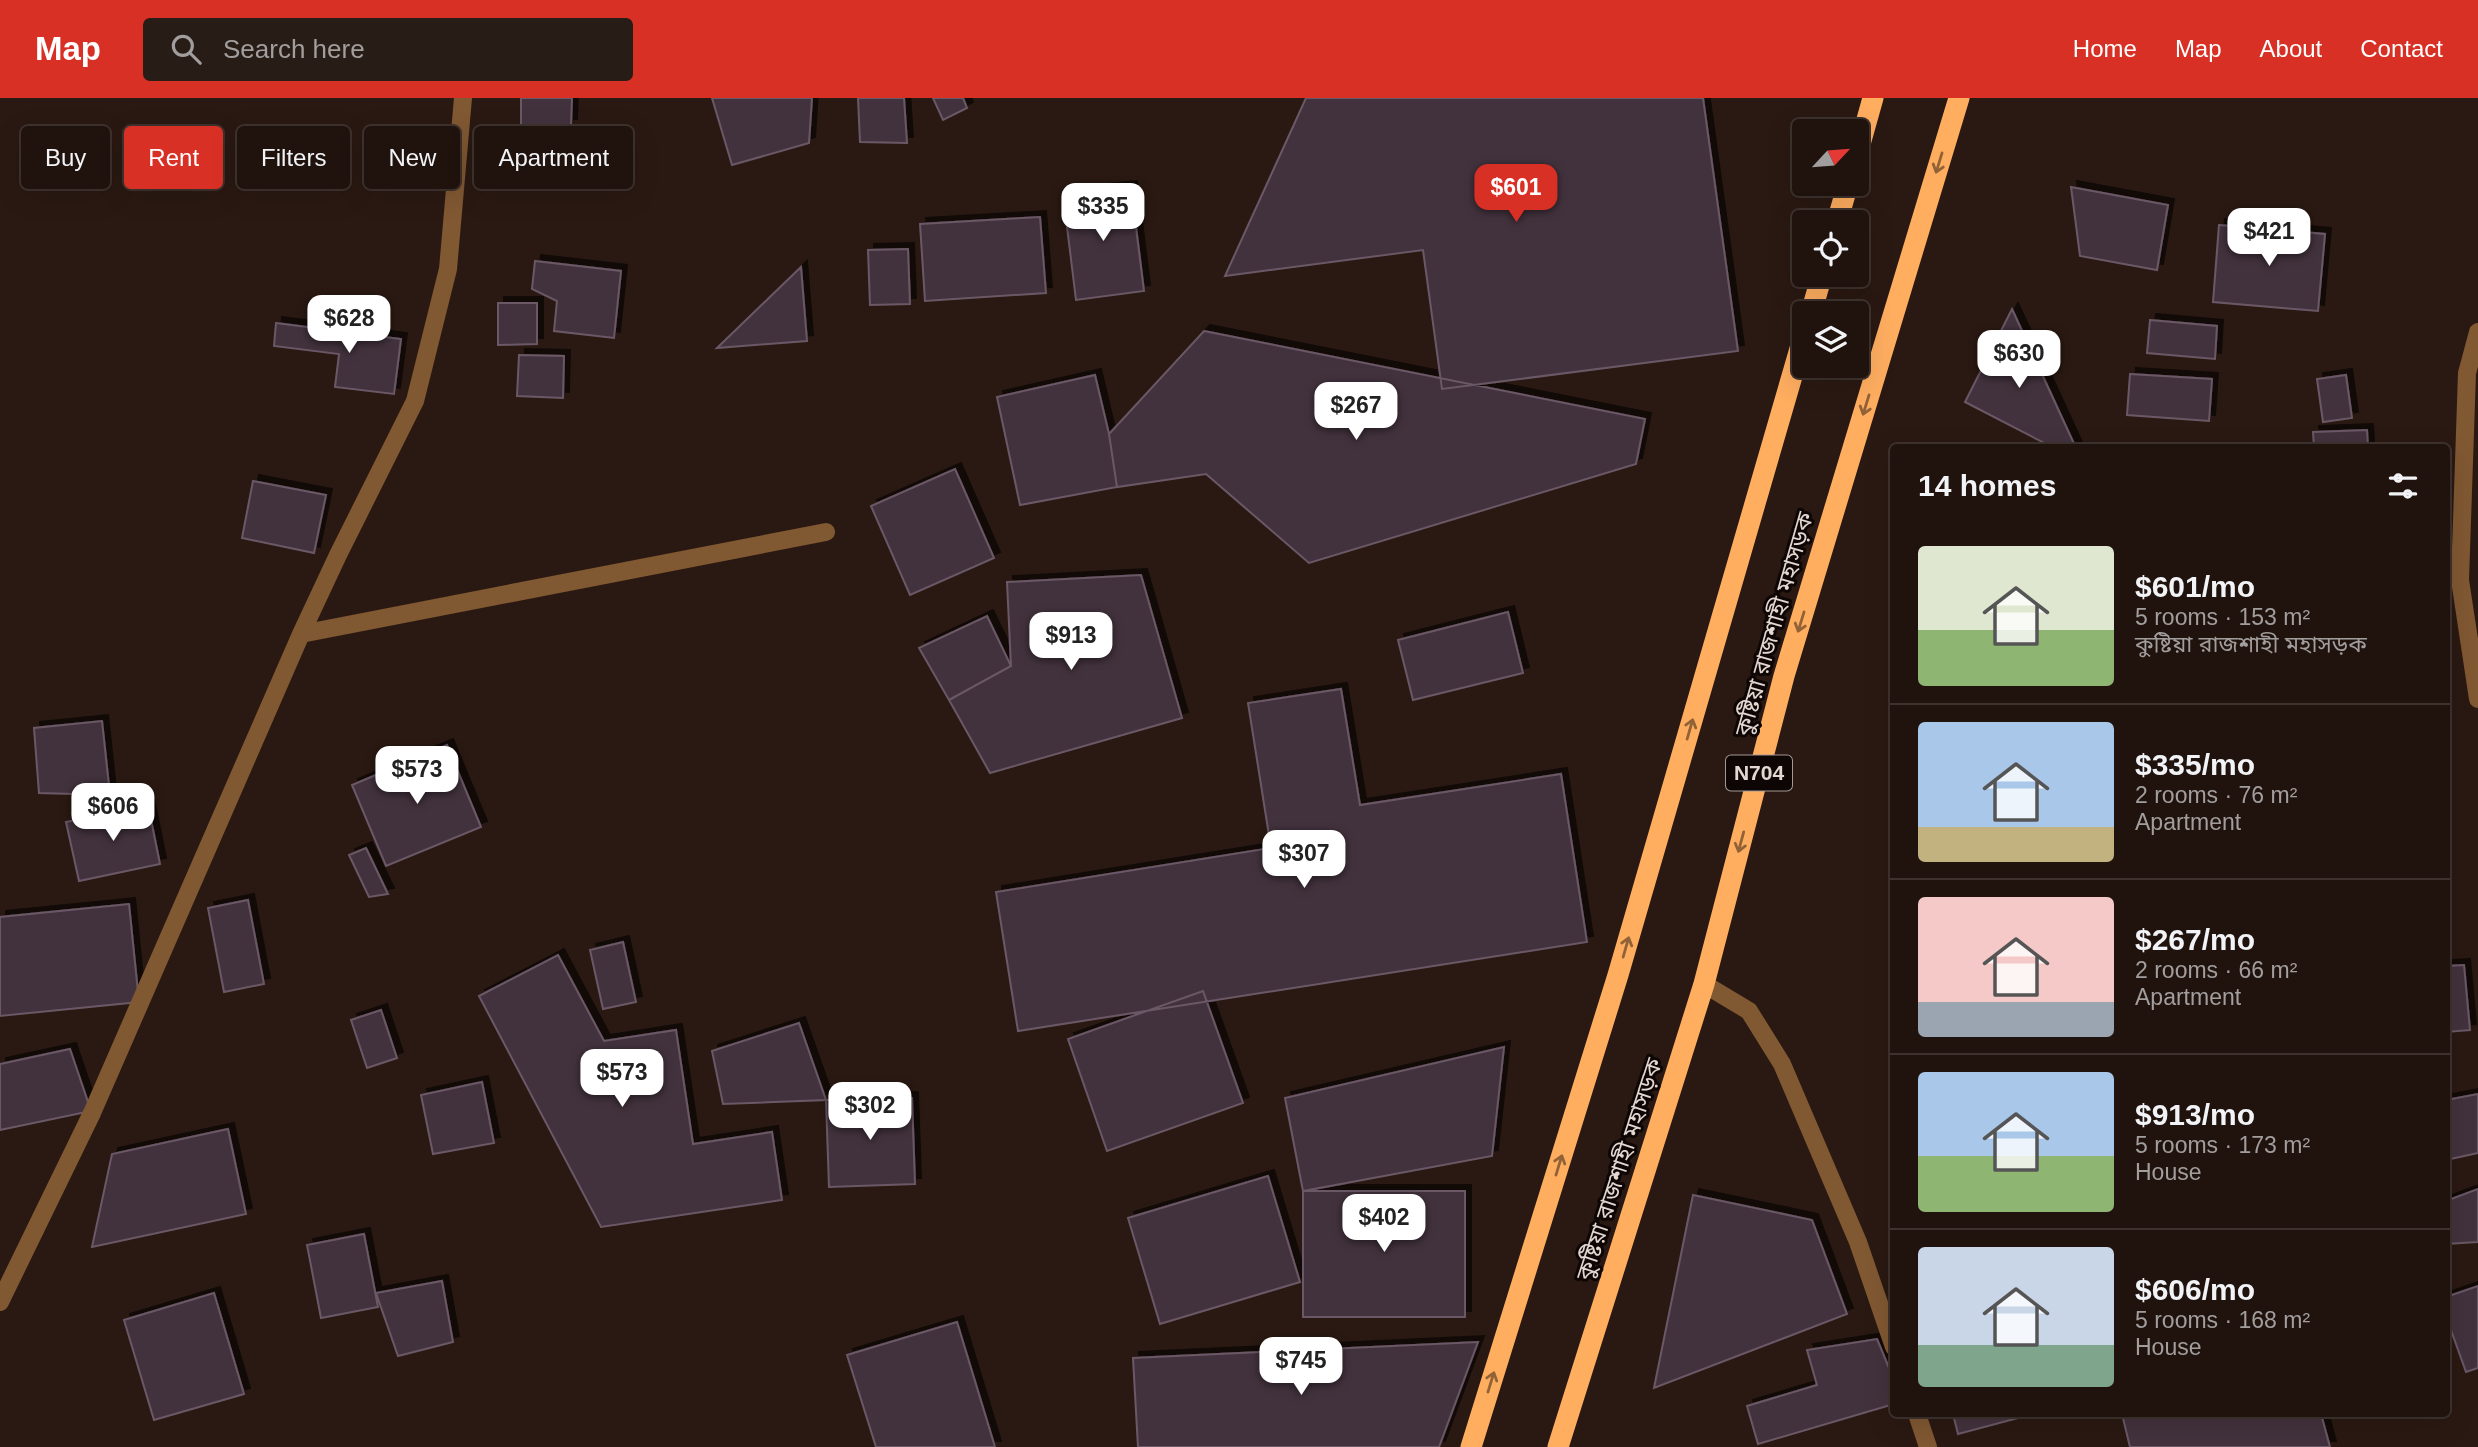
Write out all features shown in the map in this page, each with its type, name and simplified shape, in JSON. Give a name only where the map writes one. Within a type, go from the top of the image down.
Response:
[{"type":"highway","points":[[1867,119],[1873,98]]},
{"type":"highway","name":"কুষ্টিয়া রাজশাহী মহাসড়ক","points":[[1558,1447],[1704,984],[1784,676],[1959,98]]},
{"type":"highway","points":[[1471,1447],[1618,975],[1792,376]]},
{"type":"street","points":[[0,1302],[92,1113],[301,634],[415,401],[448,269],[463,98]]},
{"type":"street","points":[[2478,332],[2467,373],[2471,477],[2460,580],[2478,699]]},
{"type":"street","points":[[301,634],[826,532]]},
{"type":"street","points":[[1704,984],[1749,1011],[1782,1064],[1857,1242],[1890,1336]]},
{"type":"street","points":[[1918,1417],[1928,1447]]},
{"type":"building","points":[[521,98],[572,98],[571,125],[521,125]]},
{"type":"building","points":[[712,98],[812,98],[809,143],[732,165]]},
{"type":"building","points":[[858,98],[904,98],[907,143],[860,142]]},
{"type":"building","points":[[933,98],[963,98],[967,108],[943,120]]},
{"type":"building","points":[[1306,98],[1703,98],[1738,351],[1442,389],[1423,250],[1225,276]]},
{"type":"building","points":[[1131,187],[1144,291],[1076,300],[1063,194]]},
{"type":"building","points":[[2071,187],[2168,205],[2157,270],[2080,256]]},
{"type":"building","points":[[1040,217],[1046,293],[925,301],[920,224]]},
{"type":"building","points":[[2219,225],[2325,234],[2318,311],[2213,302]]},
{"type":"building","points":[[908,249],[910,304],[870,305],[868,250]]},
{"type":"building","points":[[535,261],[621,271],[614,338],[554,331],[557,301],[532,289]]},
{"type":"building","points":[[801,267],[807,341],[717,348]]},
{"type":"building","points":[[498,303],[537,303],[537,344],[498,345]]},
{"type":"building","points":[[2012,309],[2074,444],[2046,444],[1965,402]]},
{"type":"building","points":[[2150,320],[2217,326],[2215,359],[2147,353]]},
{"type":"building","points":[[276,323],[401,339],[394,394],[335,387],[339,354],[274,346]]},
{"type":"building","points":[[1204,331],[1645,419],[1636,464],[1309,563],[1206,474],[1117,487],[1109,434]]},
{"type":"building","points":[[519,355],[564,356],[563,398],[517,396]]},
{"type":"building","points":[[2130,374],[2212,379],[2209,421],[2127,415]]},
{"type":"building","points":[[1095,375],[1109,434],[1117,487],[1020,505],[997,397]]},
{"type":"building","points":[[2346,375],[2352,418],[2323,422],[2317,379]]},
{"type":"building","points":[[2367,430],[2368,444],[2314,444],[2313,432]]},
{"type":"building","points":[[955,469],[994,558],[910,595],[871,506]]},
{"type":"building","points":[[253,481],[326,495],[314,553],[242,538]]},
{"type":"building","points":[[1141,575],[1182,718],[990,773],[949,700],[1011,666],[1007,582]]},
{"type":"building","points":[[1508,612],[1523,673],[1413,700],[1398,640]]},
{"type":"building","points":[[987,616],[1011,666],[949,700],[919,648]]},
{"type":"building","points":[[1341,689],[1360,805],[1561,774],[1587,942],[1018,1031],[996,892],[1271,848],[1248,703]]},
{"type":"building","points":[[102,721],[110,795],[39,793],[34,728]]},
{"type":"building","points":[[447,745],[481,827],[386,866],[352,785]]},
{"type":"building","points":[[148,805],[160,864],[79,881],[66,822]]},
{"type":"building","points":[[366,848],[388,894],[369,897],[349,855]]},
{"type":"building","points":[[248,900],[264,984],[224,992],[208,908]]},
{"type":"building","points":[[129,904],[139,1002],[0,1016],[0,917]]},
{"type":"building","points":[[623,942],[636,1002],[603,1009],[590,950]]},
{"type":"building","points":[[558,955],[604,1041],[676,1030],[693,1144],[772,1132],[782,1200],[601,1227],[479,996]]},
{"type":"building","points":[[2464,965],[2470,1030],[2450,1032],[2450,966]]},
{"type":"building","points":[[1203,991],[1243,1103],[1107,1151],[1068,1039]]},
{"type":"building","points":[[381,1010],[397,1058],[367,1068],[351,1020]]},
{"type":"building","points":[[799,1023],[826,1100],[723,1104],[712,1051]]},
{"type":"building","points":[[1504,1047],[1492,1156],[1303,1191],[1285,1098]]},
{"type":"building","points":[[70,1049],[91,1111],[0,1130],[0,1064]]},
{"type":"building","points":[[482,1082],[494,1143],[433,1154],[421,1095]]},
{"type":"building","points":[[2478,1094],[2478,1153],[2450,1159],[2450,1099]]},
{"type":"building","points":[[912,1098],[915,1184],[829,1187],[826,1100]]},
{"type":"building","points":[[228,1129],[246,1214],[92,1247],[112,1154]]},
{"type":"building","points":[[1268,1176],[1300,1282],[1160,1324],[1128,1218]]},
{"type":"building","points":[[2478,1189],[2478,1242],[2450,1244],[2450,1200]]},
{"type":"building","points":[[1303,1191],[1465,1191],[1465,1317],[1303,1317]]},
{"type":"building","points":[[1693,1195],[1812,1220],[1847,1314],[1654,1388]]},
{"type":"building","points":[[364,1234],[378,1307],[321,1318],[307,1245]]},
{"type":"building","points":[[442,1281],[453,1342],[398,1356],[376,1293]]},
{"type":"building","points":[[2478,1286],[2478,1368],[2466,1372],[2450,1327],[2450,1296]]},
{"type":"building","points":[[214,1293],[244,1394],[154,1420],[124,1320]]},
{"type":"building","points":[[957,1322],[995,1447],[876,1447],[847,1355]]},
{"type":"building","points":[[1877,1339],[1890,1370],[1890,1405],[1758,1444],[1747,1406],[1817,1385],[1807,1350]]},
{"type":"building","points":[[1478,1342],[1439,1447],[1138,1447],[1133,1358]]},
{"type":"building","points":[[1954,1417],[2022,1417],[1958,1434]]},
{"type":"building","points":[[2123,1417],[2322,1417],[2330,1447],[2130,1447]]}]
